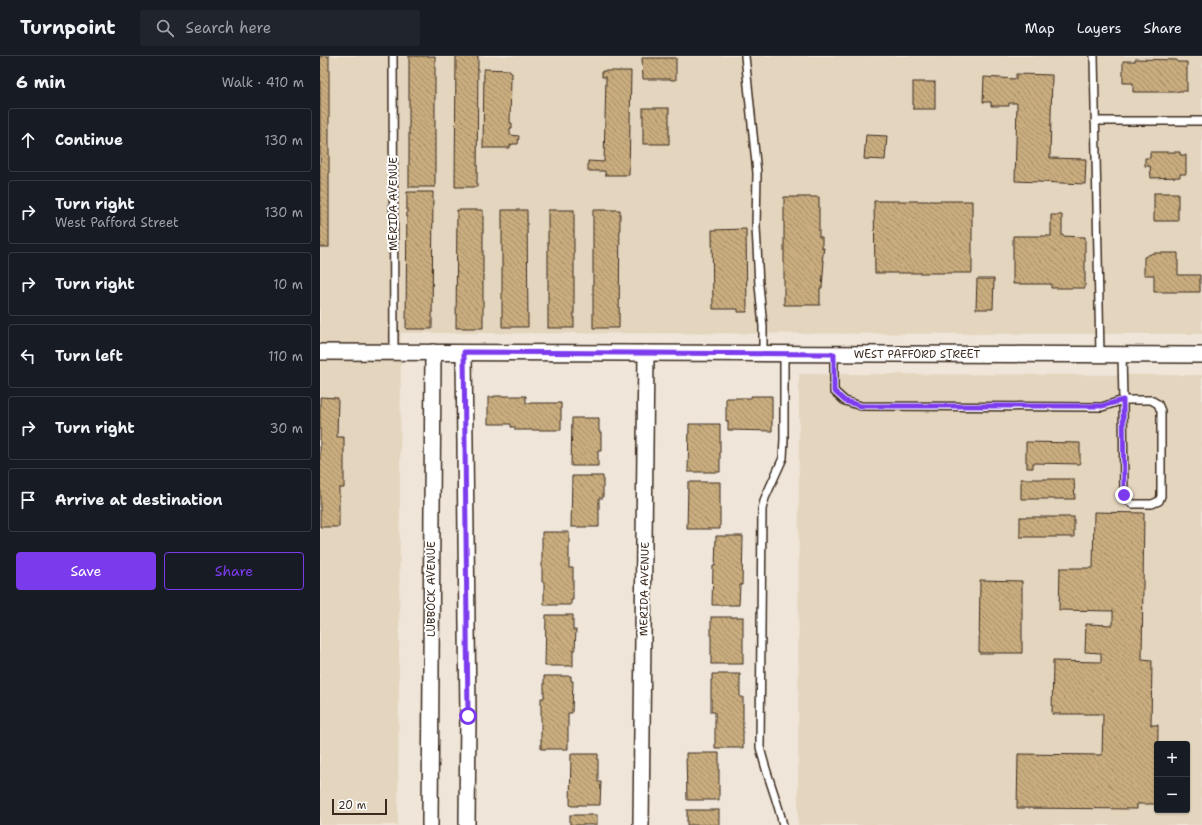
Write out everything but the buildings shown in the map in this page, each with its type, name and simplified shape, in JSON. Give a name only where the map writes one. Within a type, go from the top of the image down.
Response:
[{"type":"street","name":"WEST PAFFORD STREET","points":[[320,352],[1202,356]]},
{"type":"street","name":"LUBBOCK AVENUE","points":[[430,825],[433,352]]},
{"type":"street","points":[[464,352],[468,692],[467,825]]},
{"type":"street","name":"MERIDA AVENUE","points":[[642,825],[646,353]]},
{"type":"lane","name":"MERIDA AVENUE","points":[[393,56],[394,352]]},
{"type":"lane","points":[[745,56],[757,173],[756,226],[763,327],[763,354]]},
{"type":"lane","points":[[1094,56],[1100,355]]},
{"type":"lane","points":[[1095,121],[1202,121]]},
{"type":"lane","points":[[783,825],[780,810],[764,765],[760,747],[762,509],[765,498],[783,458],[784,354]]},
{"type":"lane","points":[[834,354],[834,391],[845,401],[861,406],[1102,406],[1123,400],[1151,400],[1158,404],[1161,411],[1161,496],[1158,501],[1152,504],[1133,504],[1127,500],[1124,495],[1123,400],[1122,355]]},
{"type":"shaded area","points":[[320,56],[1202,56],[1202,334],[401,333],[398,825],[320,825]]},
{"type":"shaded area","points":[[799,374],[1202,375],[1202,825],[798,825]]},
{"type":"route","points":[[468,716],[464,352],[834,354],[834,391],[845,401],[861,406],[1102,406],[1123,400],[1124,495]]}]
